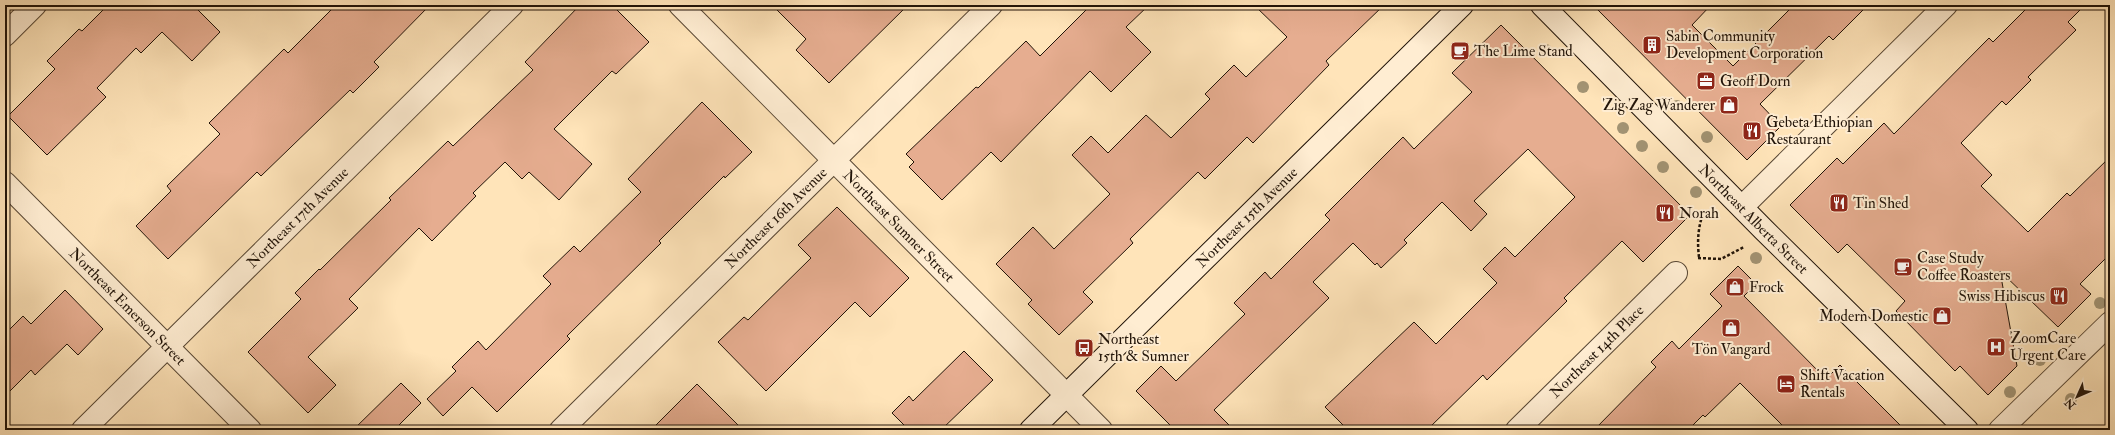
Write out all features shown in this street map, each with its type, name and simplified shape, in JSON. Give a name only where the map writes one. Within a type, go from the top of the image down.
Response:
[{"type":"street","points":[[5,35],[35,5]]},
{"type":"street","name":"Northeast 17th Avenue","points":[[83,430],[512,5]]},
{"type":"street","name":"Northeast Sumner Street","points":[[680,5],[1100,430]]},
{"type":"street","name":"Northeast 16th Avenue","points":[[561,430],[991,5]]},
{"type":"street","name":"Northeast 15th Avenue","points":[[1031,430],[1462,5]]},
{"type":"street","name":"Northeast Alberta Street","points":[[1542,5],[1764,230],[1967,430]]},
{"type":"street","points":[[1742,207],[1946,5]]},
{"type":"street","name":"Northeast Emerson Street","points":[[5,183],[250,430]]},
{"type":"street","name":"Northeast 14th Place","points":[[1517,430],[1676,273]]},
{"type":"street","points":[[2000,430],[2110,323]]},
{"type":"path","points":[[1721,186],[1708,201],[1701,219],[1697,247],[1698,257],[1721,259],[1739,251],[1764,230]]},
{"type":"building","points":[[108,5],[193,5],[220,32],[192,61],[162,32],[141,53],[136,48],[97,88],[106,97],[47,155],[8,116],[55,69],[47,61],[79,29],[82,31]]},
{"type":"building","points":[[336,5],[430,5],[374,62],[379,67],[353,93],[350,90],[261,176],[257,172],[168,259],[136,226],[171,191],[167,186],[220,134],[209,123],[284,49],[288,53]]},
{"type":"building","points":[[580,5],[612,5],[649,42],[616,74],[612,71],[554,129],[592,164],[559,200],[529,172],[522,179],[505,162],[473,193],[476,196],[432,241],[419,228],[349,299],[358,308],[308,357],[336,385],[308,413],[248,352],[301,299],[295,293],[391,200],[389,198],[448,141],[453,146],[533,70],[525,62]]},
{"type":"building","points":[[772,5],[908,5],[829,83],[796,50],[806,39]]},
{"type":"building","points":[[1091,5],[1149,5],[1126,27],[1151,52],[1111,92],[1090,71],[1001,162],[991,152],[942,200],[909,167],[914,162],[906,154],[976,87],[978,88],[1026,41],[1040,56]]},
{"type":"building","points":[[1254,5],[1384,5],[1326,61],[1329,65],[1253,143],[1247,137],[1205,179],[1198,172],[1130,239],[1133,243],[1083,292],[1093,302],[1059,335],[1028,304],[1032,300],[996,264],[1033,227],[1054,249],[1110,194],[1072,155],[1091,136],[1108,153],[1146,115],[1171,138],[1210,99],[1205,94],[1234,65],[1246,77],[1287,37]]},
{"type":"building","points":[[1593,5],[1711,5],[1692,25],[1733,66],[1794,5],[1868,5],[1833,40],[1829,36],[1760,104],[1781,126],[1747,160]]},
{"type":"building","points":[[2030,5],[2085,5],[2068,22],[2076,30],[2028,77],[2031,80],[2006,105],[2002,101],[1961,143],[1992,175],[1981,186],[2028,232],[2067,193],[2070,196],[2110,157],[2110,254],[2080,284],[2091,294],[2058,327],[2000,271],[2017,366],[1988,395],[1960,366],[1955,371],[1896,311],[1905,301],[1847,244],[1838,253],[1790,205],[1837,158],[1843,164],[1884,123],[1894,134],[1989,38],[1993,42]]},
{"type":"building","points":[[1501,25],[1690,215],[1643,262],[1622,241],[1564,298],[1567,301],[1487,380],[1483,375],[1427,430],[1348,430],[1325,407],[1414,322],[1436,344],[1497,283],[1483,269],[1505,247],[1515,257],[1575,197],[1528,149],[1474,201],[1487,214],[1471,231],[1442,202],[1404,240],[1407,243],[1381,268],[1377,263],[1375,265],[1353,243],[1313,282],[1329,298],[1214,410],[1234,430],[1175,430],[1136,391],[1161,366],[1176,381],[1245,314],[1234,303],[1265,272],[1271,279],[1330,220],[1325,215],[1403,137],[1414,149],[1472,92],[1452,73]]},
{"type":"building","points":[[702,102],[752,152],[725,178],[724,176],[659,241],[661,243],[567,336],[570,339],[497,412],[472,387],[443,416],[427,399],[456,371],[452,367],[478,341],[486,350],[551,284],[543,276],[574,246],[580,252],[641,192],[628,179]]},
{"type":"building","points":[[837,207],[909,278],[870,317],[855,302],[766,391],[718,342],[744,317],[748,320],[811,258],[798,245]]},
{"type":"building","points":[[1738,266],[1756,284],[1744,296],[1826,379],[1840,365],[1905,430],[1787,430],[1740,383],[1705,417],[1703,415],[1688,430],[1594,430],[1656,367],[1651,362],[1672,341],[1679,349],[1722,306],[1710,294]]},
{"type":"building","points":[[65,290],[103,329],[78,355],[67,344],[35,375],[31,370],[5,396],[5,334],[23,316],[31,324]]},
{"type":"building","points":[[964,351],[993,380],[941,430],[909,430],[892,413],[909,396],[913,401]]},
{"type":"building","points":[[401,383],[421,403],[394,430],[353,430]]},
{"type":"building","points":[[697,384],[743,430],[651,430]]},
{"type":"place","name":"Sabin Community Development Corporation","points":[[1652,45]]},
{"type":"place","name":"The Lime Stand","points":[[1460,51]]},
{"type":"place","name":"Geoff Dorn","points":[[1706,81]]},
{"type":"place","name":"Zig Zag Wanderer","points":[[1729,105]]},
{"type":"place","name":"Gebeta Ethiopian Restaurant","points":[[1752,131]]},
{"type":"place","name":"Tin Shed","points":[[1839,203]]},
{"type":"place","name":"Norah","points":[[1665,213]]},
{"type":"place","name":"Case Study Coffee Roasters","points":[[1903,267]]},
{"type":"place","name":"Frock","points":[[1735,287]]},
{"type":"place","name":"Swiss Hibiscus","points":[[2059,296]]},
{"type":"place","name":"Modern Domestic","points":[[1942,316]]},
{"type":"place","name":"Tön Vangard","points":[[1731,328]]},
{"type":"place","name":"ZoomCare Urgent Care","points":[[1996,347]]},
{"type":"place","name":"Northeast 15th & Sumner","points":[[1084,348]]},
{"type":"place","name":"Shift Vacation Rentals","points":[[1786,384]]}]
